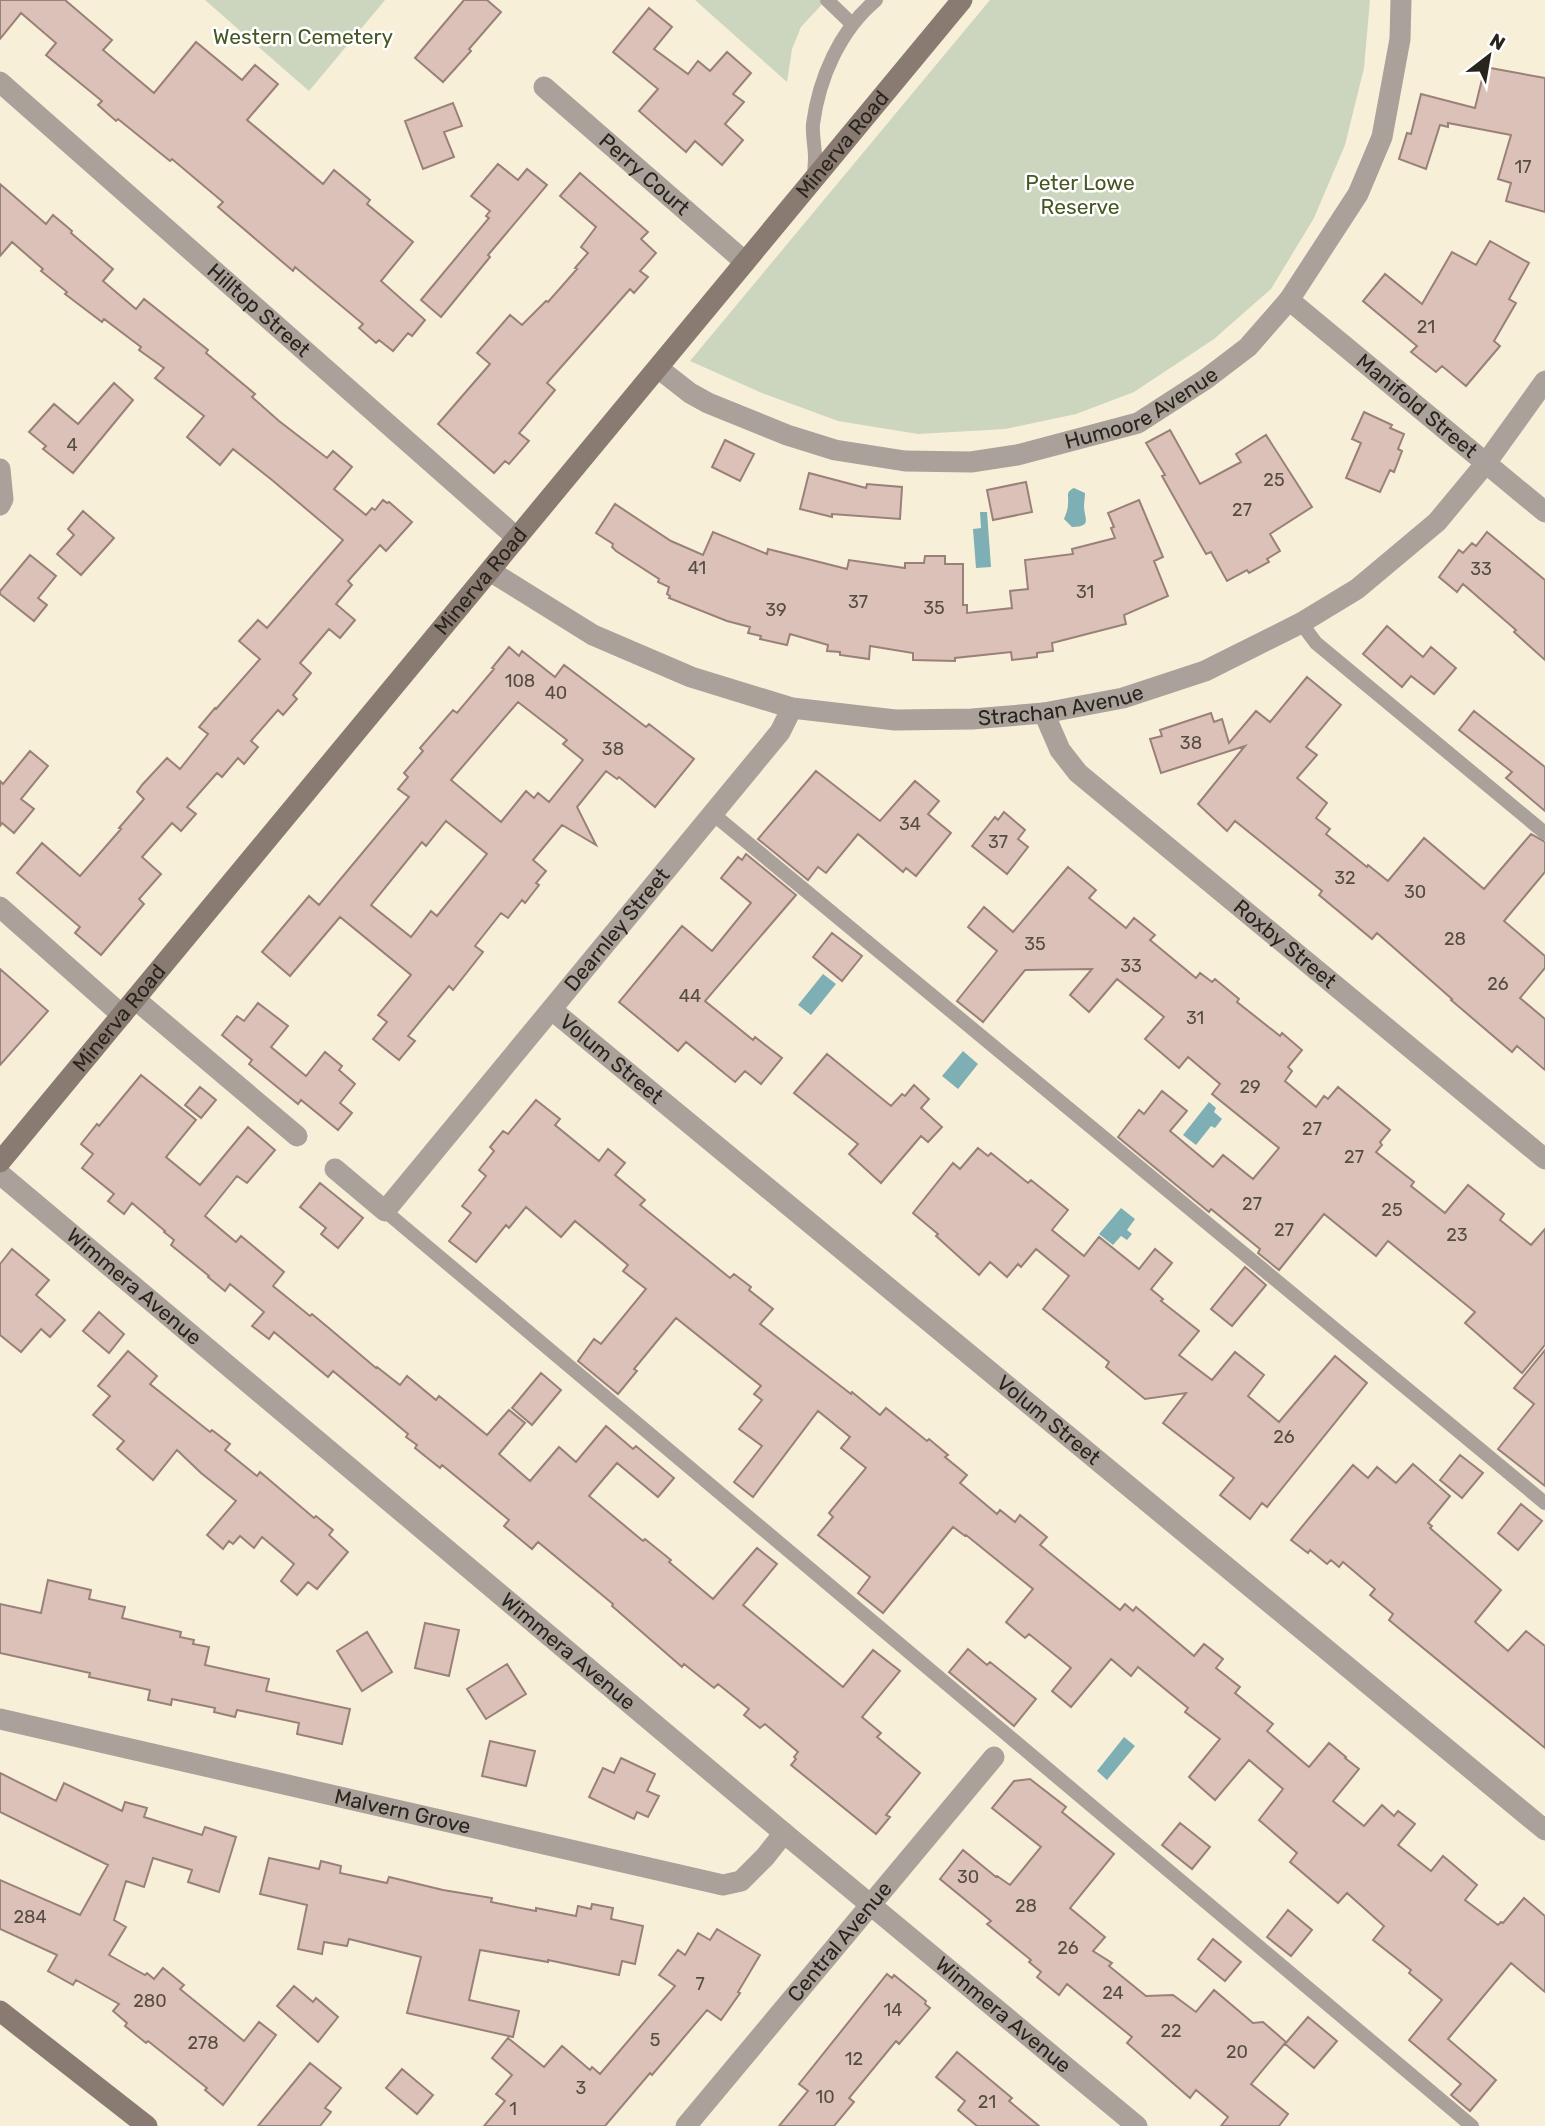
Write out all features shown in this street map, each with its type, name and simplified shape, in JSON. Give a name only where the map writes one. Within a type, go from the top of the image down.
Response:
[{"type":"street","name":"Minerva Road","points":[[0,1162],[962,0]]},
{"type":"street","name":"Humoore Avenue","points":[[658,368],[690,393],[708,403],[787,435],[835,450],[878,458],[905,461],[971,461],[1017,455],[1138,423],[1206,379],[1248,347],[1289,300],[1358,194],[1382,137],[1400,39],[1401,0]]},
{"type":"street","name":"Hilltop Street","points":[[0,82],[517,538]]},
{"type":"street","name":"Perry Court","points":[[544,87],[745,262]]},
{"type":"street","name":"Manifold Street","points":[[1289,300],[1545,512]]},
{"type":"street","name":"Strachan Avenue","points":[[490,571],[593,635],[691,677],[792,708],[895,720],[972,719],[1044,713],[1123,698],[1205,671],[1301,623],[1357,589],[1437,522],[1486,463],[1545,381]]},
{"type":"street","points":[[0,469],[3,499],[0,505]]},
{"type":"street","name":"Dearnley Street","points":[[385,1211],[780,732],[792,708]]},
{"type":"street","name":"Roxby Street","points":[[1044,713],[1060,750],[1078,773],[1545,1159]]},
{"type":"street","points":[[0,907],[297,1136]]},
{"type":"street","name":"Volum Street","points":[[552,1010],[1545,1830]]},
{"type":"street","points":[[335,1169],[385,1211]]},
{"type":"street","name":"Wimmera Avenue","points":[[0,1174],[1137,2126]]},
{"type":"street","name":"Malvern Grove","points":[[0,1719],[723,1885],[741,1881],[784,1833]]},
{"type":"street","name":"Central Avenue","points":[[686,2126],[994,1757]]},
{"type":"street","points":[[0,2011],[147,2126]]},
{"type":"lane","points":[[827,0],[851,23]]},
{"type":"lane","points":[[813,180],[815,159],[812,127],[818,98],[833,55],[851,23],[876,0]]},
{"type":"lane","points":[[1301,623],[1316,643],[1545,833]]},
{"type":"lane","points":[[713,814],[1545,1503]]},
{"type":"lane","points":[[385,1211],[1472,2126]]},
{"type":"lane","points":[[994,1757],[1009,1739]]},
{"type":"green space","name":"Western Cemetery","points":[[205,0],[385,0],[309,91]]},
{"type":"green space","points":[[695,0],[826,0],[801,27],[792,49],[787,82]]},
{"type":"green space","name":"Peter Lowe Reserve","points":[[990,0],[1370,0],[1364,68],[1345,145],[1314,218],[1271,289],[1214,339],[1134,392],[1076,414],[1005,429],[918,434],[838,421],[762,393],[690,361]]},
{"type":"water","points":[[1074,488],[1085,493],[1086,521],[1079,527],[1072,527],[1064,519],[1068,508],[1068,493]]},
{"type":"water","points":[[980,512],[987,512],[991,567],[976,568],[973,529],[981,528]]},
{"type":"water","points":[[823,974],[836,984],[811,1015],[798,1005]]},
{"type":"water","points":[[963,1051],[978,1064],[958,1089],[942,1076]]},
{"type":"water","points":[[1209,1102],[1216,1108],[1214,1112],[1222,1119],[1215,1128],[1211,1126],[1196,1145],[1183,1135]]},
{"type":"water","points":[[1121,1208],[1135,1219],[1127,1230],[1132,1234],[1127,1240],[1121,1236],[1113,1245],[1099,1234]]},
{"type":"water","points":[[1124,1737],[1135,1746],[1107,1780],[1097,1771]]},
{"type":"building","points":[[0,0],[65,0],[112,40],[103,50],[154,93],[196,42],[242,80],[255,65],[278,84],[247,120],[323,184],[334,170],[370,200],[367,204],[413,242],[381,281],[425,320],[412,336],[408,333],[393,351],[379,340],[376,343],[359,328],[363,324],[295,267],[293,271],[218,207],[223,202],[172,159],[170,161],[98,105],[102,101],[46,55],[56,43],[21,13],[0,39]]},
{"type":"building","points":[[464,0],[487,0],[501,12],[443,82],[415,58]]},
{"type":"building","points":[[649,8],[672,27],[654,49],[688,74],[698,61],[710,71],[727,52],[751,73],[733,94],[744,102],[725,124],[743,140],[722,165],[695,141],[686,152],[639,111],[658,89],[613,52]]},
{"type":"building","points":[[1485,67],[1545,78],[1545,212],[1506,201],[1511,183],[1498,179],[1511,135],[1448,123],[1448,127],[1440,125],[1426,169],[1399,159],[1407,133],[1411,134],[1421,94],[1475,108]]},
{"type":"building","points":[[453,103],[462,126],[444,132],[454,157],[423,169],[405,121]]},
{"type":"building","points":[[498,164],[518,180],[527,169],[547,185],[488,255],[490,257],[441,317],[421,300],[489,218],[486,216],[490,211],[471,196]]},
{"type":"building","points":[[580,173],[648,232],[641,239],[656,253],[640,271],[648,277],[634,293],[630,289],[547,383],[555,390],[519,433],[529,441],[509,464],[505,461],[494,473],[438,424],[490,364],[477,353],[510,315],[522,325],[548,302],[588,253],[581,247],[596,227],[560,196]]},
{"type":"building","points":[[0,184],[46,224],[53,215],[72,231],[71,233],[113,269],[103,281],[136,309],[144,299],[208,350],[206,353],[255,394],[252,397],[279,421],[327,458],[333,451],[352,467],[334,489],[366,515],[372,508],[375,510],[383,500],[412,522],[386,551],[380,545],[348,581],[352,585],[336,604],[355,620],[340,638],[329,629],[300,663],[311,673],[293,695],[297,699],[283,715],[278,710],[251,741],[258,747],[244,764],[238,758],[222,777],[217,773],[187,807],[196,814],[181,831],[172,823],[142,857],[161,874],[139,899],[144,904],[101,955],[75,933],[80,927],[17,873],[42,843],[80,876],[144,799],[137,792],[142,785],[167,758],[180,769],[208,734],[199,727],[260,659],[239,641],[258,620],[267,628],[343,540],[233,449],[220,465],[187,437],[204,416],[155,378],[164,368],[104,319],[102,322],[65,294],[67,292],[12,242],[0,256]]},
{"type":"building","points":[[1490,241],[1529,263],[1509,299],[1516,303],[1494,341],[1500,346],[1466,386],[1442,366],[1436,372],[1411,352],[1417,346],[1363,301],[1385,274],[1422,304],[1452,252],[1476,265]]},
{"type":"building","points":[[114,383],[133,400],[73,473],[43,449],[46,446],[29,432],[54,404],[78,424]]},
{"type":"building","points":[[1364,412],[1392,425],[1390,428],[1404,434],[1398,449],[1402,451],[1394,472],[1390,470],[1380,492],[1346,478],[1361,443],[1352,439]]},
{"type":"building","points":[[1170,430],[1200,484],[1241,462],[1236,454],[1266,435],[1312,507],[1270,534],[1280,551],[1267,559],[1269,562],[1227,581],[1211,552],[1206,554],[1146,443]]},
{"type":"building","points":[[725,440],[754,454],[740,481],[712,467]]},
{"type":"building","points":[[809,473],[866,488],[867,484],[902,487],[900,519],[832,514],[832,517],[800,509]]},
{"type":"building","points":[[1026,482],[1032,512],[993,520],[987,490]]},
{"type":"building","points":[[1139,500],[1163,557],[1154,561],[1168,596],[1124,615],[1126,624],[1052,643],[1053,651],[1037,653],[1037,657],[1012,660],[1011,652],[955,658],[955,661],[913,660],[913,653],[870,646],[869,659],[827,651],[828,645],[790,634],[787,645],[760,639],[761,636],[748,633],[750,627],[727,621],[669,598],[669,587],[616,551],[612,547],[613,544],[596,533],[615,504],[671,541],[703,555],[713,532],[767,554],[768,549],[847,569],[849,560],[905,568],[905,563],[924,563],[925,556],[945,556],[945,564],[963,564],[963,605],[967,605],[967,613],[1012,608],[1010,591],[1028,589],[1025,560],[1073,554],[1072,549],[1115,538],[1108,513]]},
{"type":"building","points":[[83,511],[114,538],[81,575],[57,554],[74,535],[68,529]]},
{"type":"building","points":[[1487,532],[1545,580],[1545,660],[1514,632],[1516,630],[1463,584],[1457,592],[1439,577],[1459,550],[1463,553],[1472,543],[1476,546]]},
{"type":"building","points":[[30,555],[56,576],[38,598],[47,605],[34,621],[0,594]]},
{"type":"building","points":[[1387,626],[1423,657],[1431,647],[1456,668],[1434,694],[1411,676],[1402,687],[1363,654]]},
{"type":"building","points":[[509,647],[519,656],[522,651],[555,677],[564,665],[646,727],[649,724],[694,759],[655,807],[619,777],[617,779],[606,771],[577,807],[596,845],[562,825],[533,860],[546,871],[536,883],[539,885],[525,903],[522,900],[508,918],[501,913],[475,946],[483,952],[453,990],[449,986],[408,1036],[415,1041],[399,1060],[373,1039],[387,1022],[378,1015],[411,975],[340,917],[290,976],[262,952],[309,896],[319,905],[409,797],[398,789],[408,777],[404,773],[423,751],[420,748],[453,710],[457,713],[494,669],[492,668]],"holes":[[[518,702],[567,740],[563,744],[583,760],[549,802],[538,793],[534,798],[526,791],[501,822],[451,780]],[[446,821],[487,854],[437,916],[431,911],[411,937],[371,905],[422,842],[426,846]]]},
{"type":"building","points":[[1307,677],[1341,705],[1306,747],[1317,755],[1297,778],[1327,803],[1316,818],[1330,829],[1326,834],[1367,867],[1368,865],[1388,881],[1424,838],[1484,889],[1531,834],[1545,842],[1545,872],[1504,921],[1545,956],[1545,968],[1520,998],[1545,1019],[1545,1070],[1517,1046],[1512,1052],[1377,933],[1372,939],[1319,895],[1322,891],[1235,821],[1227,831],[1198,804],[1245,746],[1161,773],[1150,739],[1162,736],[1160,730],[1211,713],[1214,722],[1222,719],[1229,743],[1256,711],[1270,722]]},
{"type":"building","points":[[1474,711],[1545,767],[1545,811],[1506,778],[1512,772],[1459,730]]},
{"type":"building","points":[[30,751],[48,766],[21,799],[34,809],[14,833],[2,823],[0,826],[0,781],[3,784]]},
{"type":"building","points":[[816,771],[880,821],[915,781],[939,801],[928,814],[951,833],[916,876],[906,868],[903,872],[858,834],[826,873],[818,867],[808,880],[758,839]]},
{"type":"building","points":[[1004,812],[1025,830],[1018,839],[1028,847],[1007,874],[972,846],[995,817],[998,820]]},
{"type":"building","points":[[746,854],[796,895],[705,1001],[753,1040],[755,1037],[782,1058],[761,1084],[745,1071],[735,1082],[686,1042],[678,1051],[619,1002],[682,926],[712,951],[751,903],[721,878],[738,857],[742,860]]},
{"type":"building","points":[[1068,867],[1096,890],[1089,898],[1126,928],[1134,918],[1155,935],[1150,940],[1196,978],[1200,973],[1212,982],[1215,979],[1239,999],[1237,1002],[1302,1050],[1288,1067],[1292,1071],[1285,1081],[1316,1107],[1324,1096],[1328,1099],[1338,1087],[1390,1130],[1376,1152],[1414,1182],[1411,1186],[1445,1213],[1468,1185],[1504,1214],[1500,1220],[1531,1245],[1545,1229],[1545,1345],[1522,1373],[1465,1323],[1475,1312],[1388,1241],[1376,1256],[1324,1214],[1279,1270],[1258,1253],[1260,1249],[1211,1209],[1209,1212],[1118,1137],[1139,1110],[1144,1114],[1162,1091],[1187,1111],[1170,1131],[1213,1167],[1223,1155],[1253,1179],[1279,1148],[1212,1094],[1220,1084],[1188,1057],[1179,1068],[1145,1039],[1164,1017],[1117,979],[1089,1012],[1070,995],[1092,969],[1025,970],[983,1022],[957,1001],[997,951],[968,927],[984,907],[1013,932]]},
{"type":"building","points":[[832,933],[862,956],[842,981],[813,957]]},
{"type":"building","points":[[0,969],[48,1011],[0,1065]]},
{"type":"building","points":[[258,1003],[288,1026],[271,1047],[306,1076],[325,1052],[342,1066],[339,1070],[355,1084],[340,1103],[352,1113],[338,1130],[301,1100],[298,1104],[249,1064],[252,1060],[222,1035],[237,1016],[244,1021]]},
{"type":"building","points":[[827,1054],[891,1106],[914,1085],[929,1099],[921,1108],[942,1127],[928,1142],[921,1136],[881,1183],[849,1154],[858,1144],[794,1093]]},
{"type":"building","points":[[141,1075],[196,1120],[166,1157],[200,1185],[248,1127],[275,1150],[247,1183],[237,1176],[205,1216],[236,1242],[241,1236],[284,1272],[273,1286],[310,1316],[312,1314],[376,1368],[400,1385],[407,1376],[436,1400],[439,1396],[487,1435],[509,1410],[525,1423],[499,1454],[530,1481],[559,1447],[576,1462],[606,1426],[633,1449],[636,1446],[674,1478],[658,1497],[617,1463],[589,1496],[643,1541],[645,1539],[671,1560],[669,1562],[713,1599],[757,1548],[777,1564],[743,1605],[843,1687],[873,1650],[900,1671],[862,1717],[881,1733],[877,1737],[920,1773],[886,1815],[890,1817],[876,1834],[791,1765],[798,1752],[765,1724],[760,1728],[744,1715],[749,1709],[718,1684],[714,1688],[684,1664],[682,1667],[612,1606],[613,1604],[538,1542],[532,1549],[504,1526],[509,1520],[442,1465],[440,1468],[415,1448],[417,1445],[406,1437],[408,1434],[333,1371],[328,1377],[274,1332],[269,1339],[252,1326],[264,1312],[230,1284],[225,1291],[208,1277],[171,1245],[174,1240],[165,1231],[132,1203],[124,1214],[108,1201],[114,1194],[82,1168],[93,1154],[81,1144]]},
{"type":"building","points":[[200,1087],[216,1100],[201,1118],[185,1105]]},
{"type":"building","points":[[536,1100],[560,1119],[555,1125],[599,1161],[608,1149],[625,1163],[615,1175],[645,1200],[640,1205],[730,1278],[734,1274],[751,1287],[749,1290],[773,1309],[760,1324],[880,1415],[886,1408],[927,1441],[929,1439],[967,1475],[960,1483],[997,1514],[1000,1510],[1015,1522],[1020,1515],[1047,1537],[1040,1545],[1120,1610],[1125,1604],[1133,1611],[1136,1607],[1194,1656],[1204,1644],[1223,1659],[1216,1668],[1240,1687],[1235,1693],[1273,1724],[1267,1731],[1309,1767],[1329,1743],[1346,1757],[1359,1769],[1333,1801],[1364,1826],[1382,1805],[1394,1816],[1398,1811],[1415,1824],[1398,1845],[1431,1871],[1443,1856],[1477,1885],[1465,1900],[1498,1925],[1503,1923],[1524,1898],[1545,1916],[1545,1992],[1511,1963],[1448,2039],[1496,2080],[1470,2111],[1451,2095],[1461,2084],[1409,2040],[1442,2000],[1409,1973],[1411,1970],[1373,1940],[1384,1926],[1347,1893],[1338,1903],[1290,1862],[1297,1853],[1259,1820],[1283,1789],[1249,1760],[1215,1800],[1189,1777],[1220,1739],[1185,1712],[1188,1708],[1138,1667],[1131,1676],[1111,1659],[1071,1707],[1052,1691],[1071,1668],[1029,1634],[1025,1638],[1006,1622],[1033,1589],[953,1527],[883,1613],[858,1593],[870,1577],[818,1535],[833,1517],[829,1513],[866,1468],[841,1448],[850,1437],[818,1411],[753,1497],[734,1482],[762,1446],[739,1429],[762,1400],[754,1394],[761,1386],[676,1318],[634,1369],[637,1371],[618,1394],[578,1361],[594,1339],[601,1344],[646,1289],[623,1271],[628,1265],[575,1221],[561,1237],[526,1207],[509,1228],[506,1225],[476,1262],[449,1241],[471,1213],[462,1206],[486,1176],[479,1170],[494,1151],[490,1147],[503,1131],[508,1134]]},
{"type":"building","points":[[978,1148],[988,1156],[991,1153],[1028,1183],[1031,1180],[1068,1210],[1052,1230],[1084,1256],[1099,1237],[1139,1269],[1155,1249],[1172,1263],[1151,1289],[1163,1299],[1161,1301],[1199,1331],[1179,1355],[1212,1380],[1235,1352],[1264,1375],[1248,1396],[1279,1422],[1335,1356],[1367,1383],[1267,1507],[1262,1503],[1250,1519],[1220,1495],[1234,1478],[1163,1423],[1186,1393],[1145,1399],[1106,1367],[1109,1362],[1043,1309],[1069,1276],[1036,1249],[1021,1267],[1018,1264],[1007,1277],[990,1262],[979,1275],[913,1213],[953,1163],[960,1169]]},
{"type":"building","points":[[320,1183],[363,1218],[338,1248],[321,1234],[326,1228],[300,1207]]},
{"type":"building","points":[[12,1249],[49,1280],[36,1295],[65,1320],[50,1337],[41,1329],[21,1352],[0,1335],[0,1264]]},
{"type":"building","points":[[1245,1267],[1266,1285],[1232,1326],[1211,1309]]},
{"type":"building","points":[[99,1312],[124,1334],[109,1353],[83,1331]]},
{"type":"building","points":[[1545,1350],[1545,1486],[1498,1449],[1534,1404],[1514,1388]]},
{"type":"building","points":[[128,1351],[157,1376],[150,1384],[210,1432],[212,1430],[230,1444],[225,1450],[257,1476],[260,1472],[314,1518],[316,1516],[333,1530],[329,1535],[348,1552],[317,1589],[308,1582],[297,1595],[281,1581],[294,1564],[262,1537],[254,1548],[240,1536],[233,1544],[229,1541],[223,1549],[207,1535],[236,1501],[177,1450],[153,1480],[117,1449],[124,1441],[93,1415],[110,1396],[98,1386]]},
{"type":"building","points":[[541,1373],[561,1390],[532,1425],[512,1408]]},
{"type":"building","points":[[1460,1455],[1483,1473],[1462,1498],[1440,1480]]},
{"type":"building","points":[[1413,1464],[1450,1496],[1428,1523],[1432,1526],[1430,1528],[1501,1590],[1475,1622],[1508,1651],[1526,1631],[1545,1646],[1545,1748],[1389,1620],[1393,1614],[1370,1595],[1375,1589],[1343,1562],[1339,1567],[1331,1560],[1327,1564],[1310,1550],[1308,1553],[1291,1540],[1353,1465],[1368,1478],[1377,1467],[1396,1483]]},
{"type":"building","points":[[1521,1504],[1542,1521],[1518,1550],[1498,1533]]},
{"type":"building","points":[[48,1580],[91,1590],[89,1599],[125,1607],[122,1618],[181,1632],[180,1637],[194,1640],[193,1644],[209,1647],[205,1665],[269,1679],[266,1691],[350,1709],[342,1744],[297,1734],[299,1723],[237,1710],[235,1717],[214,1712],[215,1708],[172,1699],[171,1705],[148,1700],[150,1690],[89,1677],[90,1673],[0,1653],[0,1604],[41,1613]]},
{"type":"building","points":[[425,1623],[459,1630],[449,1676],[415,1668]]},
{"type":"building","points":[[367,1632],[392,1672],[362,1691],[337,1651]]},
{"type":"building","points":[[968,1649],[987,1665],[990,1662],[1036,1699],[1014,1726],[949,1672]]},
{"type":"building","points":[[507,1664],[526,1694],[486,1719],[467,1689]]},
{"type":"building","points":[[490,1741],[535,1751],[526,1786],[482,1776]]},
{"type":"building","points":[[621,1758],[655,1774],[647,1791],[659,1796],[648,1817],[637,1812],[634,1819],[589,1797],[603,1768],[614,1773]]},
{"type":"building","points":[[0,1773],[56,1801],[64,1783],[122,1811],[125,1802],[147,1808],[144,1817],[202,1835],[205,1827],[236,1837],[219,1892],[188,1882],[192,1870],[153,1858],[144,1887],[126,1881],[114,1920],[126,1927],[109,1955],[154,1979],[163,1968],[184,1985],[180,1989],[244,2041],[259,2022],[276,2035],[223,2105],[205,2090],[207,2088],[125,2026],[127,2023],[113,2011],[119,2004],[76,1980],[73,1985],[48,1971],[57,1955],[0,1929],[0,1880],[80,1915],[108,1865],[0,1812]]},
{"type":"building","points":[[1030,1779],[1066,1807],[1062,1812],[1114,1854],[1070,1908],[1105,1937],[1093,1951],[1112,1963],[1109,1966],[1146,1996],[1173,1995],[1196,2012],[1214,1990],[1253,2023],[1263,2022],[1286,2042],[1251,2084],[1288,2114],[1279,2126],[1221,2126],[1228,2117],[1196,2090],[1190,2098],[1127,2043],[1132,2037],[1067,1984],[1059,1995],[1037,1977],[1041,1972],[1029,1962],[1031,1960],[987,1924],[991,1921],[940,1879],[963,1850],[1010,1885],[1041,1847],[992,1808],[1014,1781]]},
{"type":"building","points":[[1180,1823],[1210,1847],[1192,1869],[1162,1845]]},
{"type":"building","points":[[269,1858],[319,1869],[321,1861],[341,1866],[340,1873],[387,1883],[389,1877],[492,1898],[491,1902],[536,1911],[536,1908],[576,1916],[578,1906],[591,1909],[592,1904],[613,1908],[611,1919],[643,1926],[635,1964],[622,1961],[619,1975],[548,1960],[480,1950],[469,2000],[519,2011],[513,2037],[407,2013],[421,1957],[349,1939],[347,1946],[324,1942],[322,1954],[298,1949],[307,1905],[260,1894]]},
{"type":"building","points":[[1288,1910],[1312,1930],[1291,1956],[1267,1937]]},
{"type":"building","points":[[717,1929],[760,1955],[738,1992],[740,1993],[721,2020],[707,2010],[605,2126],[484,2126],[505,2101],[496,2094],[512,2075],[492,2058],[508,2038],[544,2067],[562,2046],[590,2070],[592,2067],[600,2074],[675,1986],[659,1975],[678,1950],[685,1955],[698,1933],[710,1940]]},
{"type":"building","points":[[1213,1939],[1241,1962],[1225,1981],[1198,1959]]},
{"type":"building","points":[[887,1974],[892,1978],[894,1975],[926,2001],[925,2004],[930,2008],[899,2044],[896,2041],[849,2098],[854,2102],[834,2126],[779,2126],[808,2091],[799,2084]]},
{"type":"building","points":[[294,1986],[313,2002],[316,1998],[338,2017],[318,2042],[277,2006]]},
{"type":"building","points":[[1308,2017],[1337,2041],[1314,2068],[1285,2044]]},
{"type":"building","points":[[957,2052],[1012,2098],[1009,2101],[1039,2126],[977,2126],[958,2110],[965,2101],[936,2077]]},
{"type":"building","points":[[310,2063],[341,2088],[325,2108],[331,2112],[320,2126],[258,2126]]},
{"type":"building","points":[[402,2069],[433,2095],[417,2114],[386,2088]]}]
